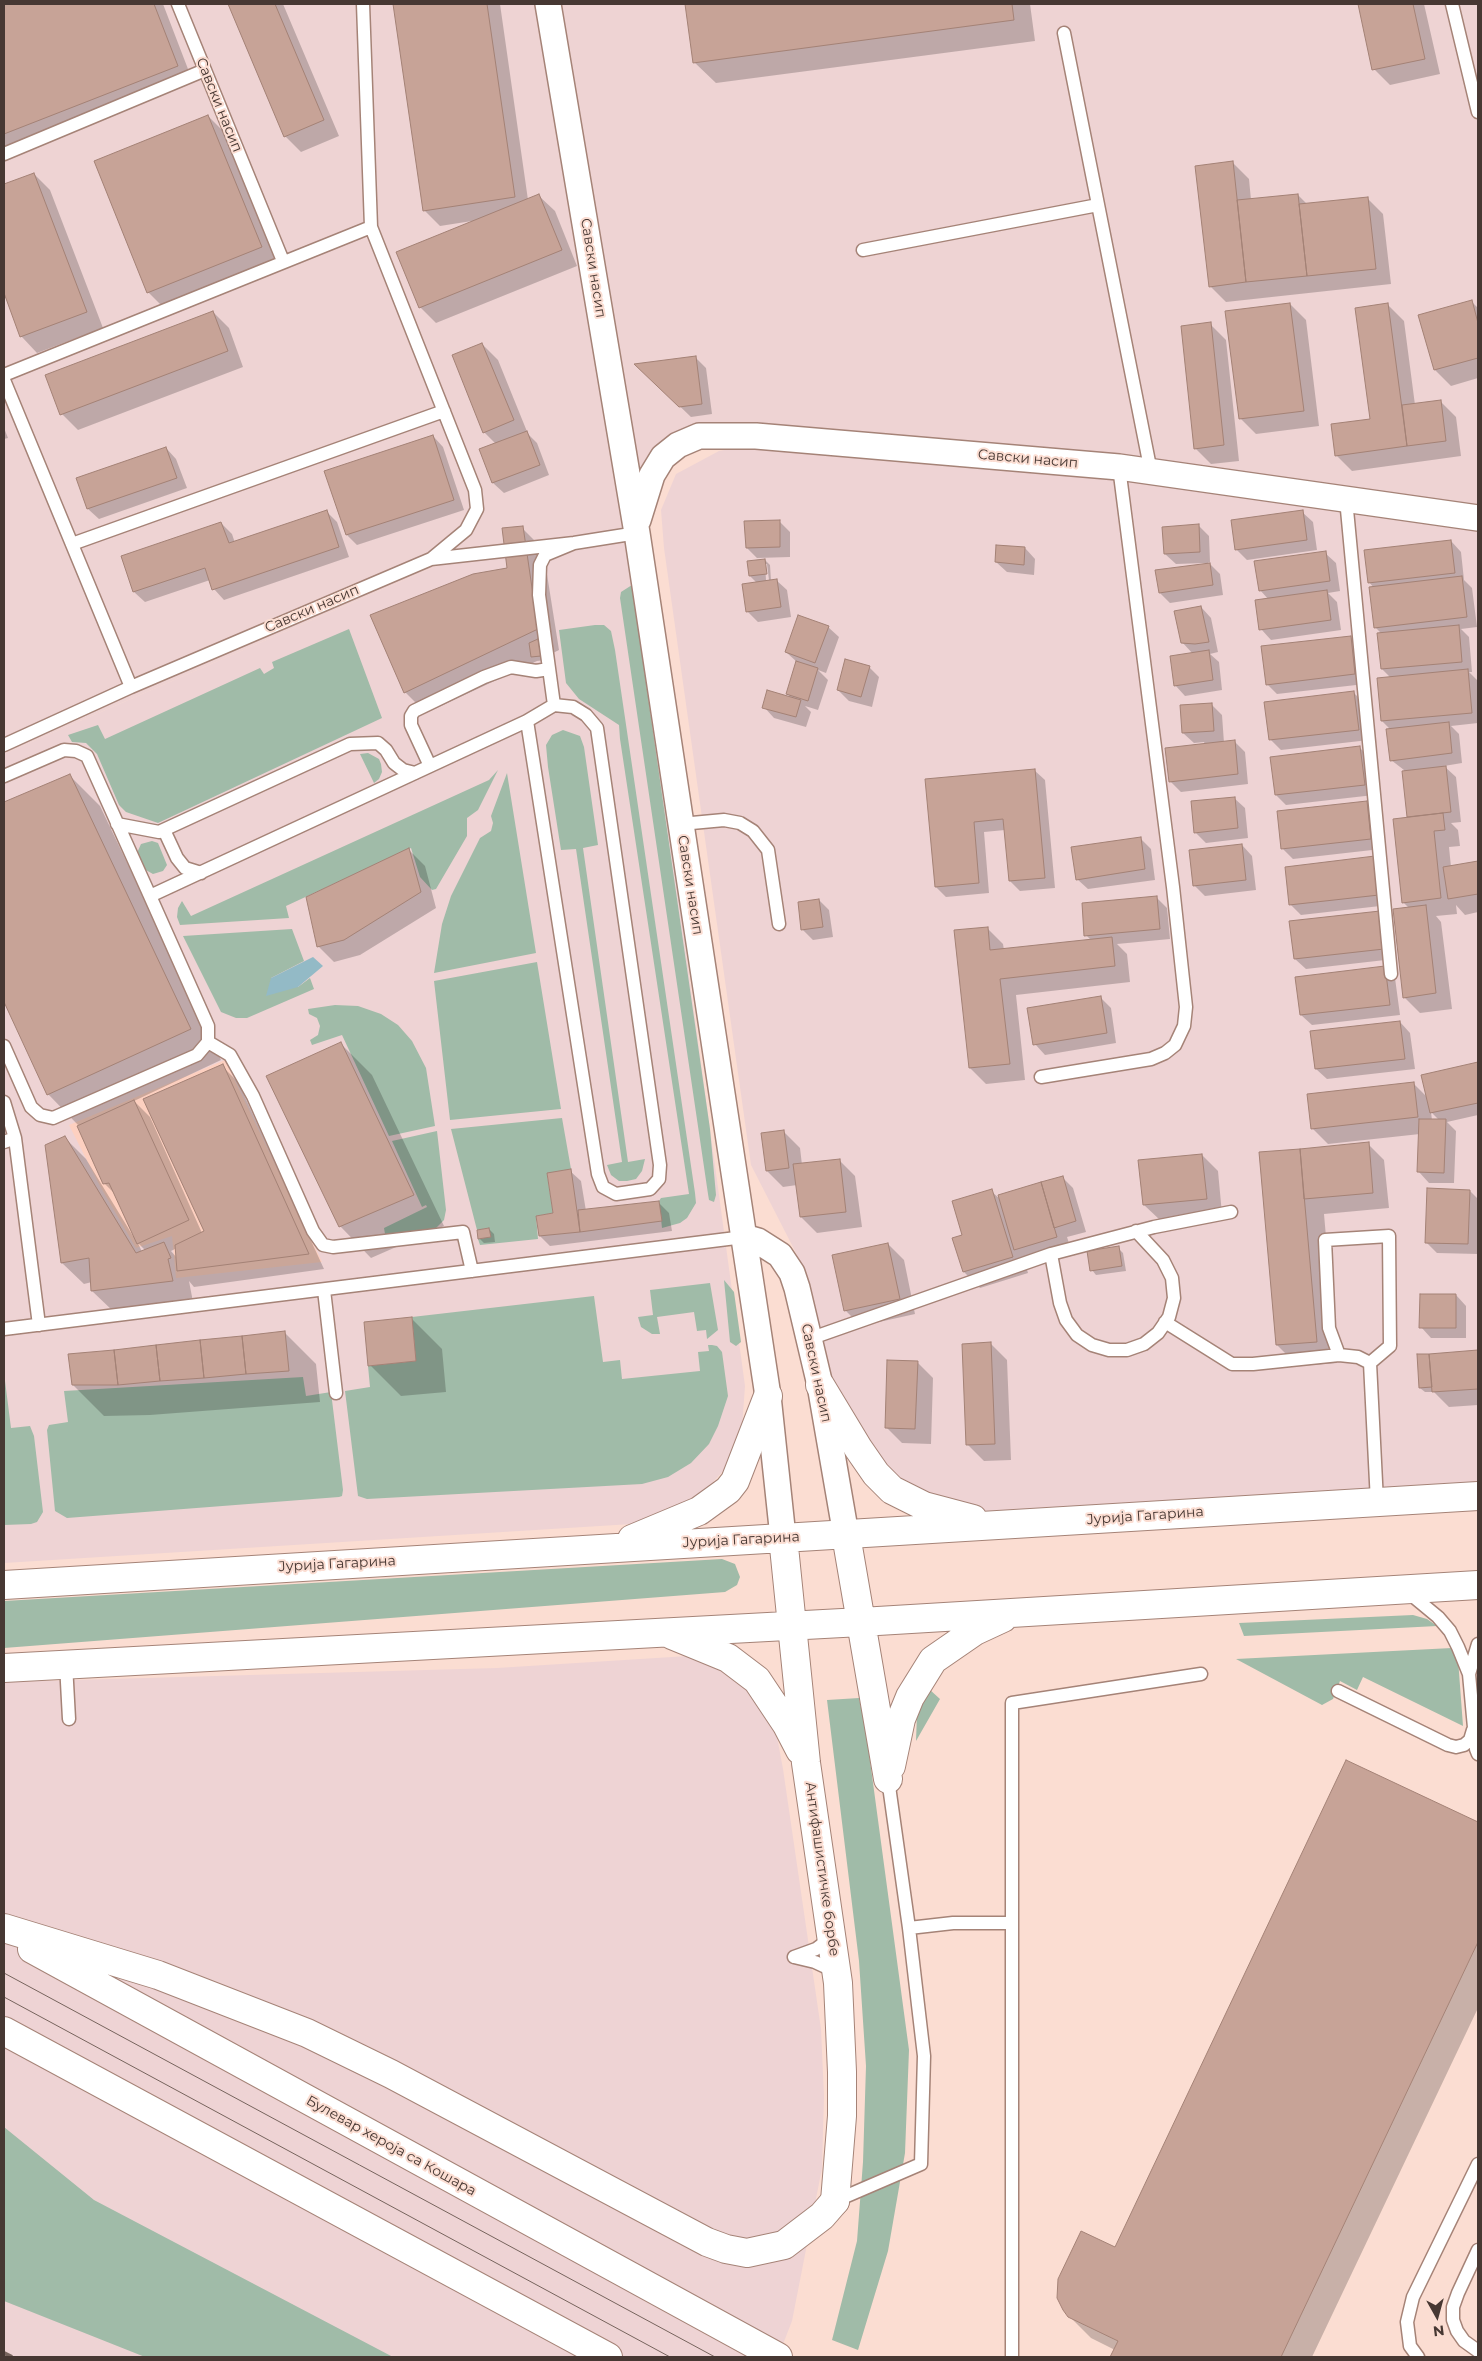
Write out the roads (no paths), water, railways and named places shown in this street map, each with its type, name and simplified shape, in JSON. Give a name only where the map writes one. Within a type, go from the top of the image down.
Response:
[{"type":"main road","points":[[820,1385],[858,1448],[876,1474],[892,1490],[924,1506],[994,1525]]},
{"type":"main road","points":[[609,1548],[675,1522],[699,1510],[728,1490],[735,1481],[768,1396]]},
{"type":"main road","name":"Јурија Гагарина","points":[[4,1585],[1478,1496]]},
{"type":"main road","points":[[846,1535],[888,1779]]},
{"type":"main road","name":"Антифашистичке борбе","points":[[783,1537],[806,1763],[838,1983],[842,2116],[835,2202]]},
{"type":"main road","points":[[4,1668],[861,1622],[1478,1585]]},
{"type":"main road","points":[[888,1779],[901,1719],[910,1697],[933,1660],[975,1630],[1018,1612]]},
{"type":"main road","points":[[665,1632],[728,1658],[757,1680],[787,1725],[806,1763]]},
{"type":"main road","points":[[4,1928],[158,1975],[307,2033],[391,2074],[707,2242],[726,2249],[747,2253],[784,2245],[822,2216],[835,2202]]},
{"type":"main road","name":"Булевар хероја са Кошара","points":[[4,1934],[778,2357]]},
{"type":"main road","points":[[4,2031],[608,2357]]},
{"type":"street","name":"Савски насип","points":[[548,4],[637,533],[768,1396],[783,1537]]},
{"type":"street","name":"Савски насип","points":[[637,533],[645,493],[652,474],[659,463],[678,445],[699,436],[765,437],[1119,467],[1478,518]]},
{"type":"street","name":"Савски насип","points":[[744,1237],[758,1241],[780,1255],[792,1272],[820,1385],[846,1535]]},
{"type":"lane","name":"Савски насип","points":[[178,4],[283,262]]},
{"type":"lane","points":[[363,4],[370,227],[475,490],[477,510],[466,530],[431,558]]},
{"type":"lane","points":[[1452,4],[1478,112]]},
{"type":"lane","points":[[1064,32],[1151,472]]},
{"type":"lane","points":[[4,154],[205,70]]},
{"type":"lane","points":[[863,250],[1098,205]]},
{"type":"lane","points":[[4,375],[370,227]]},
{"type":"lane","points":[[4,380],[131,687]]},
{"type":"lane","points":[[72,544],[444,411]]},
{"type":"lane","points":[[1041,1077],[1150,1059],[1165,1053],[1175,1044],[1184,1026],[1186,1007],[1174,896],[1119,467]]},
{"type":"lane","points":[[1346,499],[1391,974]]},
{"type":"lane","name":"Савски насип","points":[[4,745],[131,687],[431,558],[574,543],[637,533]]},
{"type":"lane","points":[[554,705],[539,595],[540,565],[545,554],[574,543]]},
{"type":"lane","points":[[430,766],[411,725],[410,716],[414,711],[484,676],[511,667],[536,671],[549,669]]},
{"type":"lane","points":[[150,896],[527,721],[554,705],[573,707],[586,715],[597,728],[599,735],[660,1164],[659,1179],[650,1189],[616,1194],[603,1188],[598,1174],[527,721]]},
{"type":"lane","points":[[117,824],[159,832],[350,744],[378,743],[386,750],[394,763],[403,770],[415,773]]},
{"type":"lane","points":[[4,776],[64,750],[76,751],[87,756],[208,1026],[208,1042],[198,1055],[53,1118],[40,1115],[31,1107],[4,1046]]},
{"type":"lane","points":[[681,824],[724,820],[740,823],[753,831],[768,850],[779,924]]},
{"type":"lane","points":[[164,830],[177,858],[185,868],[201,873]]},
{"type":"lane","points":[[208,1042],[230,1055],[253,1096],[313,1231],[323,1245],[332,1247],[463,1232],[472,1271]]},
{"type":"lane","points":[[4,1102],[39,1325]]},
{"type":"lane","points":[[809,1339],[1051,1254],[1136,1232],[1231,1212]]},
{"type":"lane","points":[[1051,1254],[1060,1303],[1066,1320],[1077,1335],[1092,1345],[1109,1350],[1127,1350],[1144,1344],[1158,1333],[1169,1317],[1174,1298],[1172,1278],[1163,1260],[1136,1232]]},
{"type":"lane","points":[[1339,1355],[1329,1328],[1325,1240],[1389,1236],[1390,1346],[1370,1363]]},
{"type":"lane","points":[[4,1329],[744,1237]]},
{"type":"lane","points":[[324,1290],[336,1393]]},
{"type":"lane","points":[[1166,1322],[1232,1364],[1253,1364],[1339,1355],[1358,1357],[1370,1363]]},
{"type":"lane","points":[[1370,1363],[1377,1502]]},
{"type":"lane","points":[[1338,1691],[1448,1745],[1456,1747],[1470,1740],[1474,1733],[1469,1674],[1450,1631],[1438,1617],[1405,1590]]},
{"type":"lane","points":[[1469,1674],[1478,1644]]},
{"type":"lane","points":[[66,1664],[70,1719]]},
{"type":"lane","points":[[1012,2357],[1012,1703],[1201,1674]]},
{"type":"lane","points":[[1473,1725],[1478,1754]]},
{"type":"lane","points":[[835,2202],[921,2164],[924,2056],[909,1928],[888,1779]]},
{"type":"lane","points":[[909,1928],[953,1923],[1012,1923]]},
{"type":"lane","points":[[831,1926],[828,1940],[816,1950],[794,1957],[815,1962],[830,1969],[838,1983]]},
{"type":"lane","points":[[1418,2357],[1410,2346],[1407,2322],[1413,2297],[1478,2164]]},
{"type":"lane","points":[[1478,2250],[1453,2307],[1453,2320],[1457,2331],[1464,2341],[1478,2351]]},
{"type":"water","points":[[313,957],[323,966],[298,987],[266,996],[271,978]]},
{"type":"tram line","points":[[4,1973],[715,2357]]},
{"type":"tram line","points":[[4,1997],[670,2357]]},
{"type":"railway","points":[[4,2353],[12,2357]]}]
